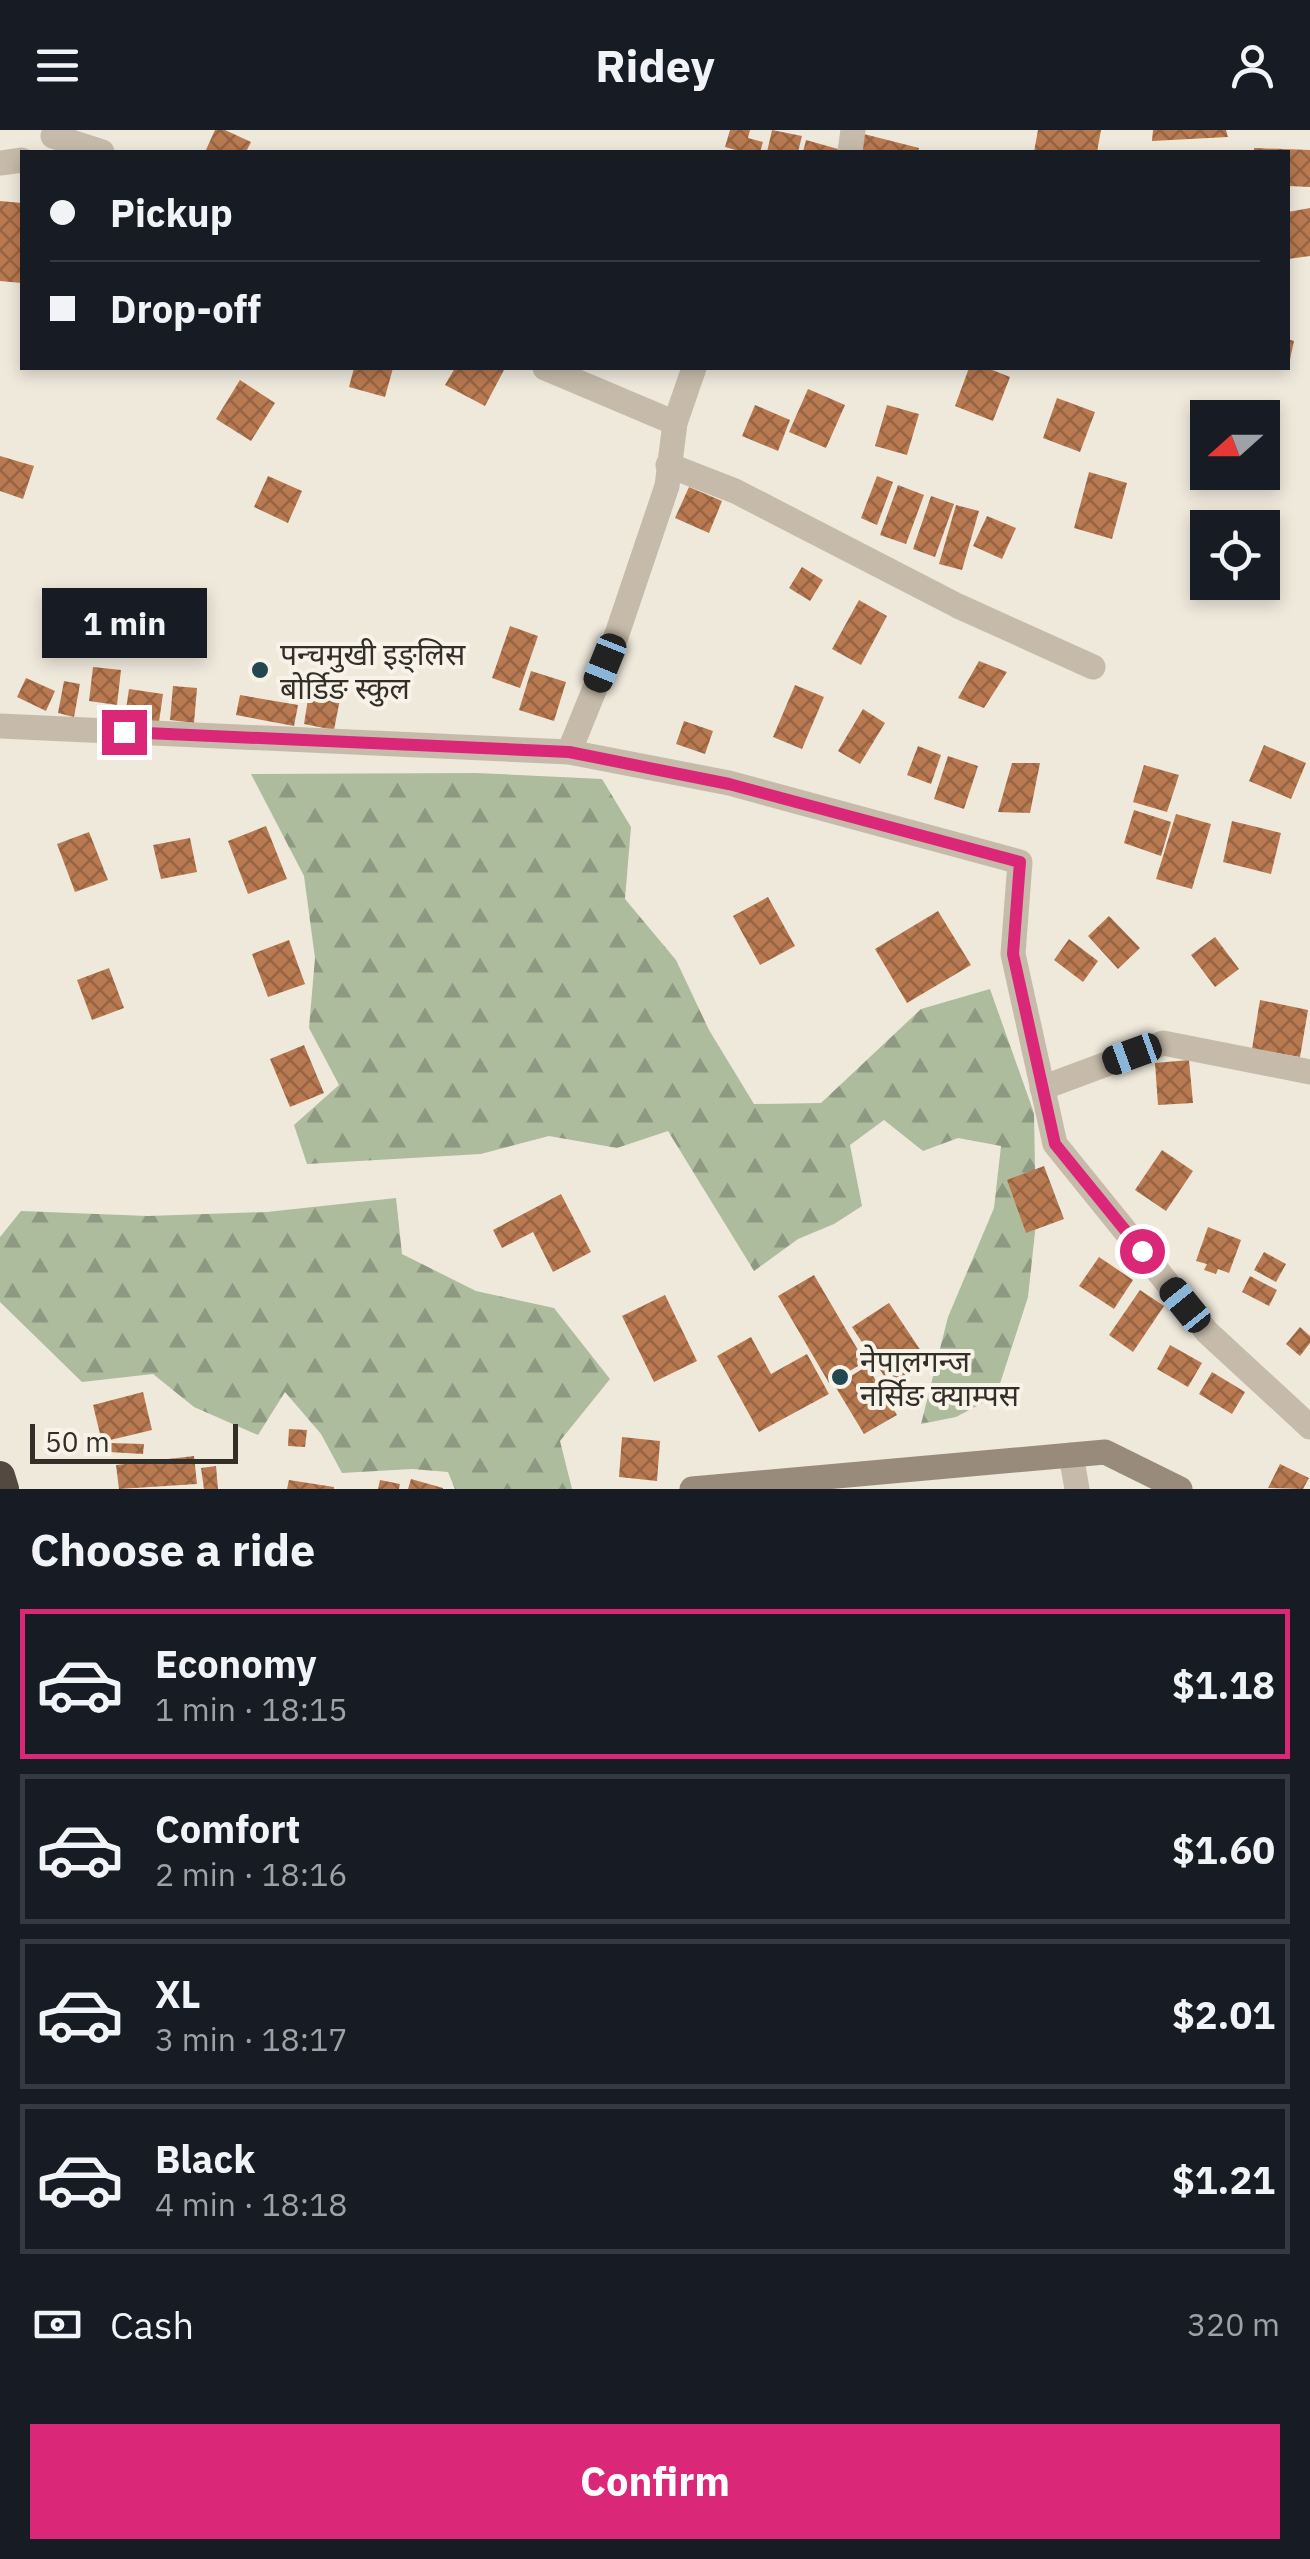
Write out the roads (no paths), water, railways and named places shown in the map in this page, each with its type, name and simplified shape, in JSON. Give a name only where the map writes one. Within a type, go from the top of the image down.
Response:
[{"type":"highway","points":[[0,1476],[4,1489]]},
{"type":"street","points":[[46,139],[93,150]]},
{"type":"street","points":[[550,370],[675,424]]},
{"type":"street","points":[[569,752],[617,634],[667,486],[675,424],[693,370]]},
{"type":"street","points":[[668,465],[735,492],[958,606],[1093,667]]},
{"type":"street","points":[[0,726],[569,752],[729,784],[1020,862],[1013,954],[1055,1144],[1206,1332],[1310,1427]]},
{"type":"street","points":[[1042,1088],[1162,1043],[1310,1072]]},
{"type":"street","points":[[692,1489],[1105,1452],[1180,1489]]},
{"type":"street","points":[[1070,1455],[1076,1489]]},
{"type":"place","name":"पन्चमुखी इङ्लिस बोर्डिङ स्कुल","points":[[260,670]]},
{"type":"place","name":"नेपालगन्ज नर्सिङ क्याम्पस","points":[[840,1377]]}]
